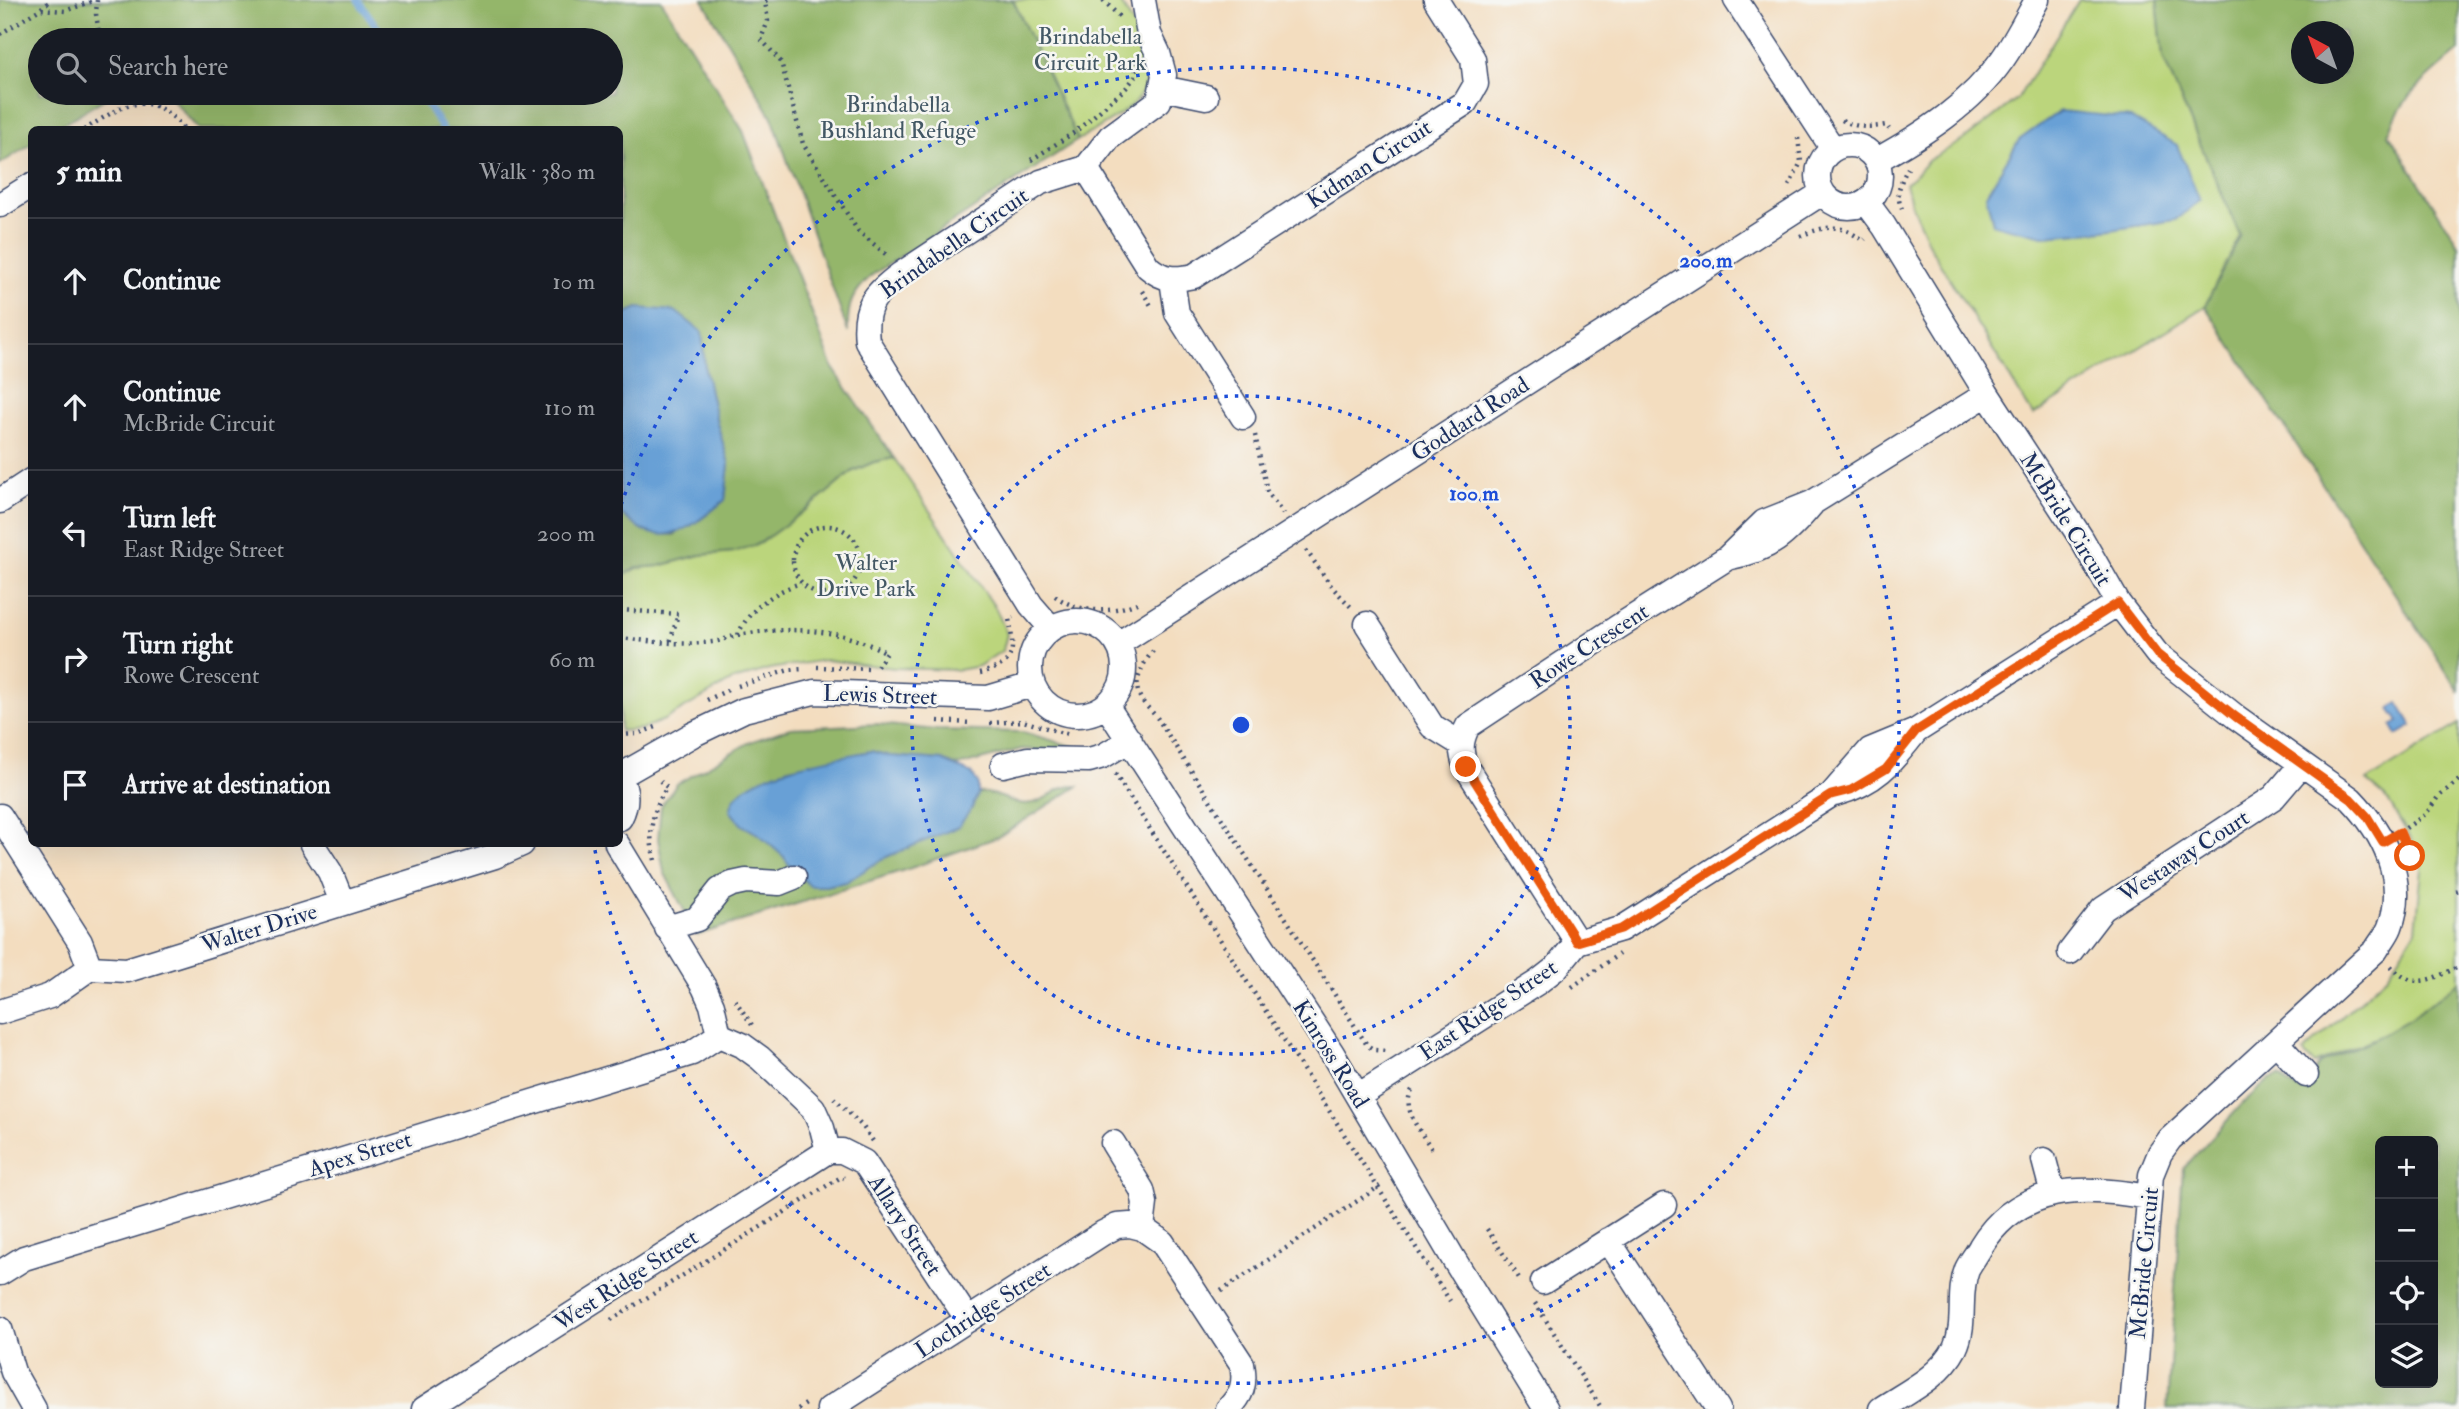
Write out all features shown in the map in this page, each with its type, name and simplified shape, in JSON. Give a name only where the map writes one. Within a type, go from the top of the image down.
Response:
[{"type":"street","points":[[1143,0],[1149,34],[1164,75],[1159,101],[1111,137],[1086,168],[1148,267],[1156,274],[1172,280],[1177,313],[1184,327],[1243,417]]},
{"type":"street","name":"Kidman Circuit","points":[[1172,280],[1194,276],[1465,103],[1476,84],[1474,59],[1436,0]]},
{"type":"street","points":[[1736,0],[1833,149]]},
{"type":"street","points":[[1877,160],[1928,130],[1972,96],[2002,60],[2037,0]]},
{"type":"street","points":[[1162,88],[1206,97]]},
{"type":"street","points":[[1849,144],[1865,148],[1877,160],[1881,171],[1880,183],[1867,203],[1851,208],[1834,204],[1822,193],[1818,169],[1824,157],[1833,149],[1849,144]]},
{"type":"street","name":"Brindabella Circuit","points":[[1051,628],[1031,605],[867,341],[867,313],[872,300],[883,287],[901,274],[1041,182],[1086,168]]},
{"type":"street","points":[[0,205],[28,188]]},
{"type":"street","name":"Goddard Road","points":[[1118,644],[1822,193]]},
{"type":"street","name":"McBride Circuit","points":[[1867,203],[2081,538],[2118,603],[2157,654],[2236,717],[2351,799],[2367,816],[2396,835],[2395,901],[2390,927],[2376,950],[2170,1139],[2161,1153],[2151,1175],[2148,1198],[2132,1409]]},
{"type":"street","name":"Rowe Crescent","points":[[1461,744],[1468,726],[1475,720],[1727,558],[1764,522],[1812,503],[1987,394]]},
{"type":"street","points":[[0,501],[28,483]]},
{"type":"street","name":"East Ridge Street","points":[[1358,1096],[1538,982],[1556,968],[1577,942],[1621,929],[1831,795],[1870,750],[1916,731],[2118,603]]},
{"type":"street","points":[[1065,622],[1095,624],[1118,644],[1124,670],[1121,684],[1106,705],[1093,712],[1064,714],[1040,698],[1032,685],[1029,669],[1032,653],[1040,639],[1051,628],[1065,622]]},
{"type":"street","points":[[1367,624],[1432,726],[1461,744],[1461,756],[1466,767],[1577,942]]},
{"type":"street","name":"Lewis Street","points":[[623,775],[692,734],[744,710],[814,692],[988,698],[1032,685]]},
{"type":"street","name":"Kinross Road","points":[[1106,705],[1358,1096],[1459,1269],[1546,1409]]},
{"type":"street","points":[[1003,765],[1028,759],[1089,760],[1103,756],[1130,740]]},
{"type":"street","name":"Westaway Court","points":[[2070,952],[2103,909],[2274,797],[2302,764]]},
{"type":"street","points":[[623,786],[626,796],[623,811]]},
{"type":"street","points":[[0,816],[80,942],[90,968],[50,996],[0,1012]]},
{"type":"street","points":[[314,847],[330,872],[342,902]]},
{"type":"street","name":"Walter Drive","points":[[90,968],[127,970],[495,856],[515,847]]},
{"type":"street","points":[[619,847],[704,987],[712,1005],[719,1035],[742,1045],[760,1058],[813,1108],[828,1151]]},
{"type":"street","points":[[667,928],[697,919],[720,890],[732,884],[746,881],[779,883],[794,877]]},
{"type":"street","name":"Apex Street","points":[[0,1273],[24,1258],[692,1053],[719,1035]]},
{"type":"street","points":[[2276,1042],[2306,1075]]},
{"type":"street","points":[[1113,1143],[1142,1190],[1145,1203],[1142,1228],[1162,1242],[1242,1364],[1242,1391],[1228,1409]]},
{"type":"street","name":"Allary Street","points":[[828,1151],[852,1154],[864,1162],[968,1320]]},
{"type":"street","name":"West Ridge Street","points":[[424,1409],[828,1151]]},
{"type":"street","points":[[2044,1160],[2053,1194]]},
{"type":"street","points":[[1881,1409],[1928,1379],[1954,1349],[1961,1331],[1963,1288],[1968,1269],[1991,1231],[2007,1215],[2034,1199],[2053,1194],[2082,1191],[2126,1193],[2148,1198]]},
{"type":"street","points":[[1531,1287],[1664,1205]]},
{"type":"street","name":"Lochridge Street","points":[[829,1409],[1102,1233],[1117,1226],[1142,1228]]},
{"type":"street","points":[[1608,1240],[1718,1409]]},
{"type":"street","points":[[0,1329],[13,1372],[34,1409]]},
{"type":"path","points":[[0,34],[52,0]]},
{"type":"path","points":[[40,9],[65,11],[97,0],[98,28]]},
{"type":"path","points":[[767,0],[768,21],[761,39],[781,62],[803,144],[858,231],[884,251],[901,274]]},
{"type":"path","points":[[1103,0],[1126,24]]},
{"type":"path","points":[[1041,182],[1028,161],[1075,132],[1126,88],[1135,77],[1136,55]]},
{"type":"path","points":[[89,126],[120,106],[127,105]]},
{"type":"path","points":[[151,105],[177,119],[182,126]]},
{"type":"path","points":[[1837,115],[1857,127],[1886,125],[1890,130]]},
{"type":"path","points":[[1786,190],[1801,162],[1795,127]]},
{"type":"path","points":[[1904,214],[1898,195],[1901,181],[1912,162]]},
{"type":"path","points":[[1796,238],[1831,227],[1842,228],[1863,241],[1867,237]]},
{"type":"path","points":[[1141,290],[1153,309]]},
{"type":"path","points":[[1243,417],[1254,430],[1267,491],[1283,515],[1293,509]]},
{"type":"path","points":[[823,526],[846,531],[859,549],[859,570],[846,588],[826,594],[815,592],[801,583],[793,568],[792,556],[803,536],[812,529],[823,526]]},
{"type":"path","points":[[1295,557],[1315,544]]},
{"type":"path","points":[[1306,550],[1332,587],[1367,624]]},
{"type":"path","points":[[738,635],[746,617],[776,593],[801,583]]},
{"type":"path","points":[[1051,593],[1076,606],[1095,611],[1115,610],[1147,598]]},
{"type":"path","points":[[623,610],[678,614],[670,643]]},
{"type":"path","points":[[623,638],[670,643],[713,642],[738,635],[805,629],[843,636],[887,653],[876,669]]},
{"type":"path","points":[[1162,643],[1144,662],[1139,676],[1140,697],[1158,719],[1367,1045],[1385,1052],[1391,1050],[1395,1055]]},
{"type":"path","points":[[935,721],[1023,721],[1038,724],[1080,737],[1103,756],[1457,1313]]},
{"type":"path","points":[[2396,835],[2426,814],[2438,797],[2459,780]]},
{"type":"path","points":[[656,863],[650,831],[657,803],[667,787],[660,781]]},
{"type":"path","points":[[2383,971],[2395,956]]},
{"type":"path","points":[[2389,964],[2411,981],[2426,982],[2459,967]]},
{"type":"path","points":[[732,996],[759,1033]]},
{"type":"path","points":[[826,1091],[863,1127],[877,1147]]},
{"type":"path","points":[[607,1322],[841,1177],[850,1180]]},
{"type":"path","points":[[1227,1302],[1220,1291],[1378,1187]]},
{"type":"path","points":[[1487,1228],[1531,1287],[1602,1409]]},
{"type":"green space","points":[[0,0],[661,0],[743,131],[833,368],[894,458],[874,462],[853,471],[810,507],[760,543],[734,552],[700,555],[659,566],[637,568],[623,575],[623,515],[646,532],[674,535],[700,520],[725,500],[729,464],[705,370],[702,332],[638,308],[623,315],[623,126],[195,126],[177,105],[623,105],[623,28],[28,28],[28,105],[94,105],[60,126],[28,126],[28,146],[0,164]]},
{"type":"green space","name":"Brindabella Bushland Refuge","points":[[703,0],[1013,0],[1078,140],[872,275],[852,300],[848,332],[772,117]]},
{"type":"green space","name":"Brindabella Circuit Park","points":[[1013,0],[1119,0],[1140,38],[1147,66],[1142,92],[1133,104],[1114,119],[1078,140]]},
{"type":"green space","points":[[2079,0],[2157,0],[2163,58],[2241,236],[2205,306],[2033,415],[1930,247],[1912,206],[1906,184],[1929,160],[1965,139],[2018,98]],"holes":[[[2060,111],[2175,220],[2104,231],[2043,236],[1986,195],[2019,140]]]},
{"type":"green space","points":[[2157,0],[2459,0],[2459,51],[2408,98],[2389,134],[2459,246],[2459,691],[2205,306],[2240,236],[2163,58]]},
{"type":"green space","name":"Walter Drive Park","points":[[894,458],[996,609],[1007,634],[1003,650],[979,666],[958,670],[895,668],[825,660],[769,669],[731,681],[664,720],[641,729],[623,731],[623,575],[637,568],[659,566],[700,555],[734,552],[810,507],[853,471],[874,462]]},
{"type":"green space","points":[[878,724],[937,730],[1023,732],[1075,747],[1082,753],[1022,749],[958,766],[942,760],[890,756],[871,751],[789,768],[748,787],[742,825],[758,834],[785,857],[790,867],[810,886],[846,882],[884,858],[957,827],[972,808],[978,793],[993,794],[1025,804],[1044,799],[1064,788],[1078,786],[998,837],[908,869],[697,935],[664,872],[658,839],[661,806],[677,784],[750,742],[790,728]]},
{"type":"green space","points":[[2459,724],[2459,982],[2413,1016],[2376,1038],[2314,1064],[2303,1052],[2388,975],[2416,930],[2423,859],[2386,797],[2367,781]]},
{"type":"green space","points":[[2459,982],[2459,1409],[2167,1409],[2183,1169],[2244,1102],[2270,1079],[2280,1076],[2289,1085],[2302,1091],[2314,1081],[2316,1068],[2320,1063],[2376,1038],[2413,1016]]},
{"type":"water","points":[[2060,111],[2131,118],[2177,145],[2200,201],[2175,220],[2104,231],[2043,236],[1993,224],[1986,195],[2019,140]]},
{"type":"water","points":[[638,308],[675,311],[702,332],[705,370],[729,464],[725,500],[689,527],[669,534],[658,535],[644,531],[623,516],[623,315]]},
{"type":"water","points":[[2398,703],[2412,726],[2397,735],[2392,726],[2399,722],[2390,709]]},
{"type":"water","points":[[871,751],[890,756],[942,760],[972,774],[978,783],[978,793],[972,808],[958,827],[884,858],[846,882],[825,886],[810,886],[790,867],[784,857],[758,834],[742,825],[730,811],[736,796],[762,778],[819,761]]},
{"type":"waterway","points":[[358,0],[378,28]]},
{"type":"waterway","points":[[427,105],[441,126]]},
{"type":"route","points":[[1466,767],[1577,942],[1621,929],[1831,795],[1851,790],[1869,780],[1886,769],[1916,731],[2118,603],[2157,654],[2236,717],[2351,799],[2367,816],[2383,842],[2400,832],[2410,856]]}]
